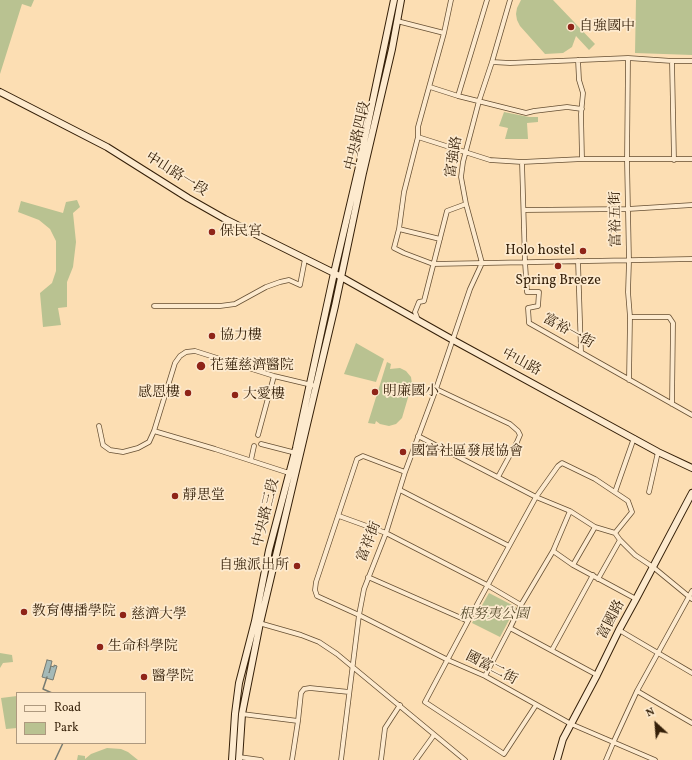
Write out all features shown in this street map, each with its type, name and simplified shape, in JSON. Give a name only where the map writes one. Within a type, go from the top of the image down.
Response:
[{"type":"street","name":"中央路四段","points":[[334,273],[358,171],[394,0]]},
{"type":"street","name":"中央路四段","points":[[341,277],[401,0]]},
{"type":"street","points":[[451,0],[444,33],[418,128],[418,137],[404,192],[399,229],[394,248],[433,264],[692,259]]},
{"type":"street","points":[[458,96],[487,0]]},
{"type":"street","name":"富強路","points":[[482,263],[466,204],[461,178],[465,153],[478,101],[492,62],[510,0]]},
{"type":"street","points":[[397,21],[444,33]]},
{"type":"street","points":[[492,62],[510,63],[628,58],[672,62],[692,61]]},
{"type":"street","name":"富裕五街","points":[[628,58],[627,160],[629,261],[628,292],[630,317],[629,380]]},
{"type":"street","points":[[578,60],[579,80],[583,93],[582,159]]},
{"type":"street","points":[[672,62],[674,160]]},
{"type":"street","points":[[430,87],[458,96],[526,113],[567,107],[582,109]]},
{"type":"street","name":"中山路一段","points":[[0,92],[107,147],[188,198],[225,219],[341,277]]},
{"type":"street","points":[[418,137],[490,160],[522,162],[582,159],[692,159]]},
{"type":"street","name":"富裕一街","points":[[522,162],[527,292],[539,292],[538,306],[528,308],[529,323],[692,415]]},
{"type":"street","points":[[418,320],[415,312],[419,302],[424,301],[447,211],[466,204]]},
{"type":"street","points":[[524,210],[628,209],[692,205]]},
{"type":"street","points":[[399,229],[440,239]]},
{"type":"street","points":[[154,306],[220,306],[235,304],[266,287],[280,282],[289,280],[300,285],[305,259]]},
{"type":"street","points":[[578,261],[581,352]]},
{"type":"street","points":[[453,340],[470,289],[482,263]]},
{"type":"street","name":"中央路三段","points":[[313,386],[334,273]]},
{"type":"street","name":"中央路三段","points":[[232,760],[239,683],[257,622],[313,386],[341,277]]},
{"type":"street","name":"中山路","points":[[341,277],[658,452],[692,468]]},
{"type":"street","points":[[630,317],[669,317],[673,323],[672,404]]},
{"type":"street","name":"富祥街","points":[[341,760],[359,615],[364,589],[386,533],[405,472],[453,340]]},
{"type":"street","points":[[99,426],[103,445],[110,450],[123,452],[138,448],[149,442],[154,431],[175,363],[180,356],[186,352],[195,351],[274,376],[313,386]]},
{"type":"street","points":[[258,435],[274,376]]},
{"type":"street","points":[[436,389],[510,424],[518,431],[520,435],[518,442],[498,477]]},
{"type":"street","points":[[154,431],[289,473]]},
{"type":"street","points":[[418,436],[536,497],[570,512],[595,527],[615,533],[635,555],[653,567],[691,598]]},
{"type":"street","points":[[615,492],[634,438]]},
{"type":"street","points":[[261,444],[297,454]]},
{"type":"street","points":[[251,460],[254,446]]},
{"type":"street","points":[[649,492],[658,452]]},
{"type":"street","name":"中央路三段","points":[[239,759],[242,714],[269,550],[289,473],[297,454]]},
{"type":"street","points":[[405,472],[363,456],[360,457],[357,459],[339,516],[386,533],[487,585],[521,605]]},
{"type":"street","points":[[536,705],[504,754],[425,702],[536,497],[558,466],[562,463],[595,479],[628,501],[632,512],[615,533]]},
{"type":"street","points":[[400,490],[509,546]]},
{"type":"street","name":"富國路","points":[[557,760],[562,739],[692,493]]},
{"type":"street","points":[[485,676],[521,605],[552,550],[570,512]]},
{"type":"street","name":"國富二街","points":[[339,516],[316,582],[315,590],[317,596],[359,615],[448,660],[485,676],[571,724],[614,741],[655,760]]},
{"type":"street","points":[[574,565],[595,527]]},
{"type":"street","points":[[598,579],[620,540]]},
{"type":"street","points":[[552,550],[574,565],[636,600]]},
{"type":"street","points":[[552,650],[593,575]]},
{"type":"street","points":[[368,577],[468,621]]},
{"type":"street","points":[[606,760],[637,691],[657,653],[691,598],[692,591]]},
{"type":"street","points":[[257,622],[319,642],[337,654],[465,760]]},
{"type":"street","points":[[510,628],[597,675]]},
{"type":"street","points":[[619,630],[692,673]]},
{"type":"street","points":[[292,760],[301,693],[304,689],[310,688],[349,692]]},
{"type":"street","points":[[637,691],[692,723]]},
{"type":"street","points":[[381,760],[385,728],[400,705]]},
{"type":"street","points":[[242,714],[298,721]]},
{"type":"street","points":[[416,760],[434,735]]},
{"type":"street","points":[[239,759],[261,760]]},
{"type":"green space","points":[[0,0],[34,0],[31,7],[22,4],[0,74]]},
{"type":"green space","points":[[521,0],[553,0],[595,44],[589,50],[576,36],[572,47],[563,53],[545,54],[520,26],[517,20],[517,8]]},
{"type":"green space","points":[[636,0],[692,0],[692,55],[635,53]]},
{"type":"green space","points":[[504,112],[529,117],[538,117],[538,122],[527,123],[528,139],[505,139],[508,128],[499,126]]},
{"type":"green space","points":[[77,200],[80,207],[73,213],[76,242],[73,267],[67,282],[67,307],[58,308],[61,325],[43,327],[40,293],[52,283],[56,271],[56,241],[50,229],[39,220],[18,212],[21,201],[63,213],[66,202]]},
{"type":"green space","points":[[356,343],[384,359],[376,382],[344,374]]},
{"type":"green space","points":[[387,362],[391,364],[390,369],[400,368],[406,371],[411,377],[412,384],[402,418],[396,424],[389,426],[380,424],[376,421],[375,424],[368,423]]},
{"type":"green space","name":"根努夷公園","points":[[489,593],[516,607],[500,637],[472,623]]},
{"type":"green space","points":[[0,653],[12,655],[13,662],[3,663],[0,668]]},
{"type":"green space","points":[[16,696],[16,728],[6,729],[1,698]]},
{"type":"green space","points":[[107,748],[121,749],[128,752],[138,760],[77,760],[78,755],[85,756],[85,759],[91,754]]},
{"type":"shaded area","points":[[47,660],[52,661],[49,673],[51,666],[57,666],[53,680],[42,677]]},
{"type":"waterway","points":[[47,677],[43,689],[50,692]]},
{"type":"waterway","points":[[55,760],[63,744]]},
{"type":"place","name":"自強國中","points":[[571,27]]},
{"type":"place","name":"保民宮","points":[[212,232]]},
{"type":"place","name":"Holo hostel","points":[[583,251]]},
{"type":"place","name":"Spring Breeze","points":[[558,266]]},
{"type":"place","name":"協力樓","points":[[212,336]]},
{"type":"place","name":"花蓮慈濟醫院","points":[[201,366]]},
{"type":"place","name":"明廉國小","points":[[375,392]]},
{"type":"place","name":"感恩樓","points":[[188,393]]},
{"type":"place","name":"大愛樓","points":[[235,395]]},
{"type":"place","name":"國富社區發展協會","points":[[403,452]]},
{"type":"place","name":"靜思堂","points":[[175,496]]},
{"type":"place","name":"自強派出所","points":[[297,566]]},
{"type":"place","name":"教育傳播學院","points":[[24,612]]},
{"type":"place","name":"慈濟大學","points":[[123,615]]},
{"type":"place","name":"生命科學院","points":[[100,647]]},
{"type":"place","name":"醫學院","points":[[144,677]]}]
